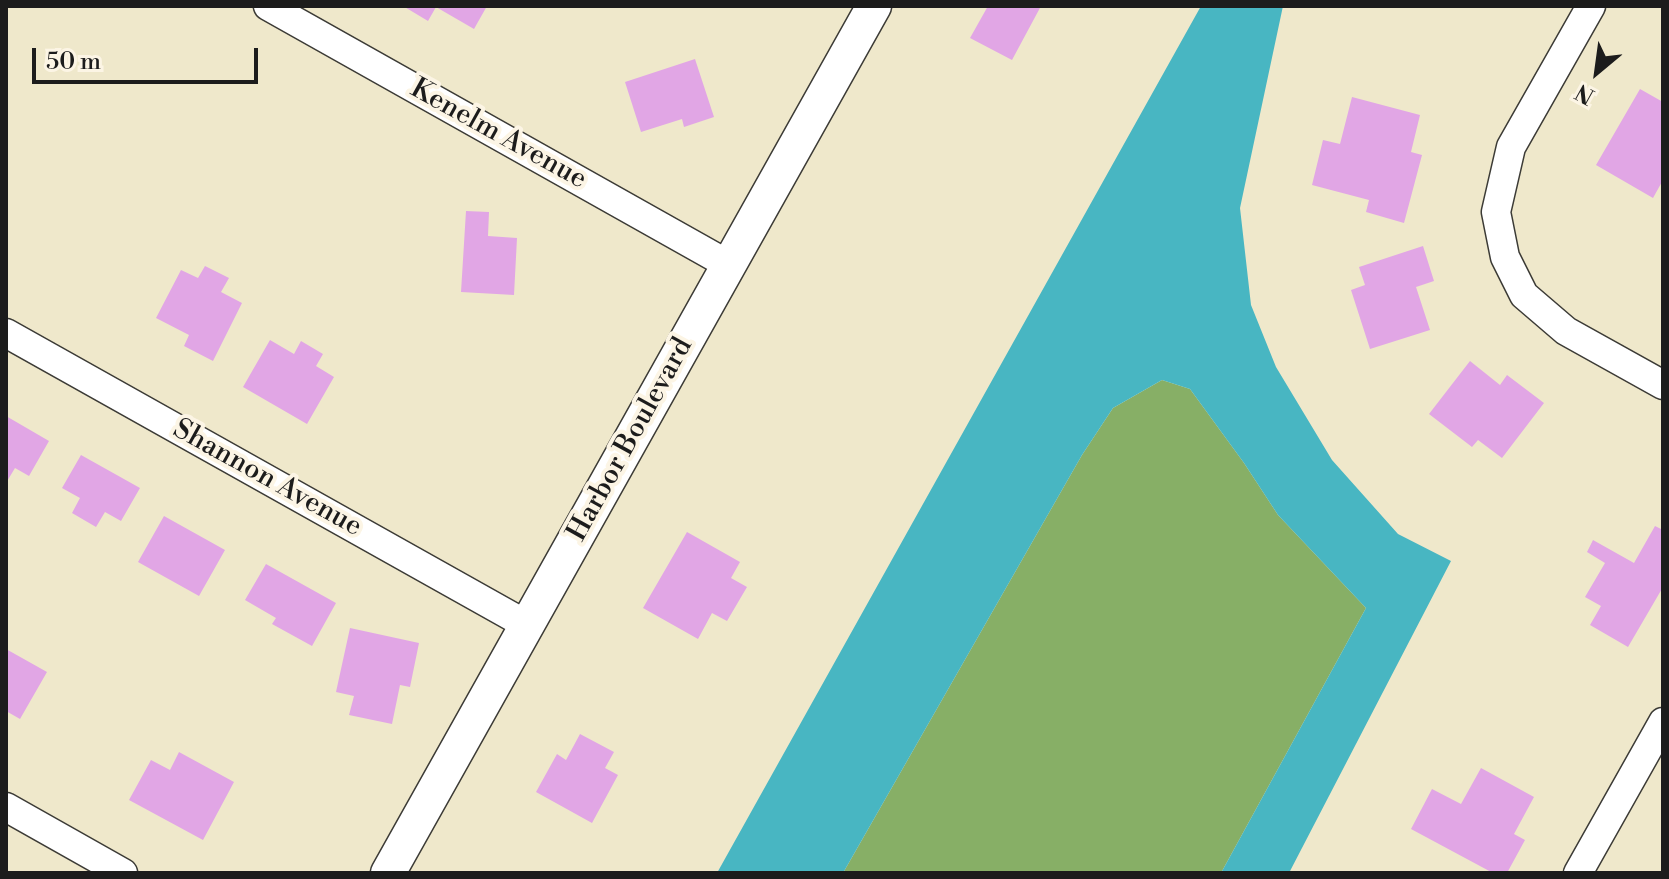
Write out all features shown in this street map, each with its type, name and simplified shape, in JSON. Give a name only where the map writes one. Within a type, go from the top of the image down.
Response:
[{"type":"street","name":"Kenelm Avenue","points":[[268,6],[729,265]]},
{"type":"street","name":"Harbor Boulevard","points":[[388,873],[874,6]]},
{"type":"street","points":[[1591,6],[1511,147],[1496,212],[1505,257],[1524,295],[1566,331],[1663,385]]},
{"type":"street","name":"Shannon Avenue","points":[[6,333],[527,625]]},
{"type":"street","points":[[1578,873],[1663,722]]},
{"type":"street","points":[[6,807],[123,873]]},
{"type":"green space","points":[[1162,380],[1190,389],[1278,515],[1366,608],[1221,873],[843,873],[1082,455],[1113,408]]},
{"type":"water","points":[[1201,6],[1283,6],[1240,208],[1251,305],[1276,367],[1332,460],[1398,534],[1451,561],[1289,873],[1221,873],[1366,608],[1278,515],[1190,389],[1162,380],[1113,408],[1082,455],[843,873],[717,873]]},
{"type":"building","points":[[403,6],[487,6],[474,29],[436,7],[428,21]]},
{"type":"building","points":[[988,6],[1041,6],[1012,60],[970,38]]},
{"type":"building","points":[[695,59],[714,117],[684,127],[682,119],[641,132],[625,82]]},
{"type":"building","points":[[1640,89],[1663,102],[1663,180],[1653,198],[1596,165]]},
{"type":"building","points":[[1352,97],[1420,115],[1411,152],[1422,155],[1404,223],[1366,212],[1369,200],[1312,185],[1323,140],[1340,144]]},
{"type":"building","points":[[466,211],[489,212],[488,236],[517,238],[514,295],[461,292]]},
{"type":"building","points":[[1423,246],[1434,281],[1416,287],[1430,330],[1370,349],[1351,290],[1365,285],[1359,267]]},
{"type":"building","points":[[205,266],[229,278],[221,292],[242,303],[213,361],[184,346],[189,335],[156,318],[181,270],[198,278]]},
{"type":"building","points":[[270,340],[294,354],[301,341],[323,354],[316,366],[334,377],[307,424],[243,387]]},
{"type":"building","points":[[1470,361],[1500,385],[1507,375],[1544,403],[1502,458],[1478,440],[1472,447],[1429,414]]},
{"type":"building","points":[[6,416],[49,441],[29,476],[15,468],[6,483]]},
{"type":"building","points":[[81,455],[140,488],[121,521],[105,512],[96,527],[72,513],[80,498],[62,488]]},
{"type":"building","points":[[164,516],[225,550],[199,596],[138,562]]},
{"type":"building","points":[[1655,526],[1663,530],[1663,587],[1628,647],[1590,625],[1601,606],[1585,597],[1605,563],[1587,552],[1593,540],[1634,563]]},
{"type":"building","points":[[687,532],[740,562],[731,578],[747,587],[727,621],[712,613],[698,639],[643,608]]},
{"type":"building","points":[[266,564],[336,603],[312,646],[272,624],[276,618],[245,600]]},
{"type":"building","points":[[350,628],[419,643],[410,687],[400,685],[392,724],[349,715],[354,696],[336,692]]},
{"type":"building","points":[[6,649],[47,672],[20,719],[6,711]]},
{"type":"building","points":[[580,734],[614,752],[605,768],[618,775],[592,823],[536,792],[557,754],[566,760]]},
{"type":"building","points":[[179,752],[234,782],[203,840],[129,800],[151,760],[170,770]]},
{"type":"building","points":[[1481,768],[1534,797],[1514,834],[1525,840],[1507,873],[1493,873],[1411,829],[1432,789],[1461,804]]}]
